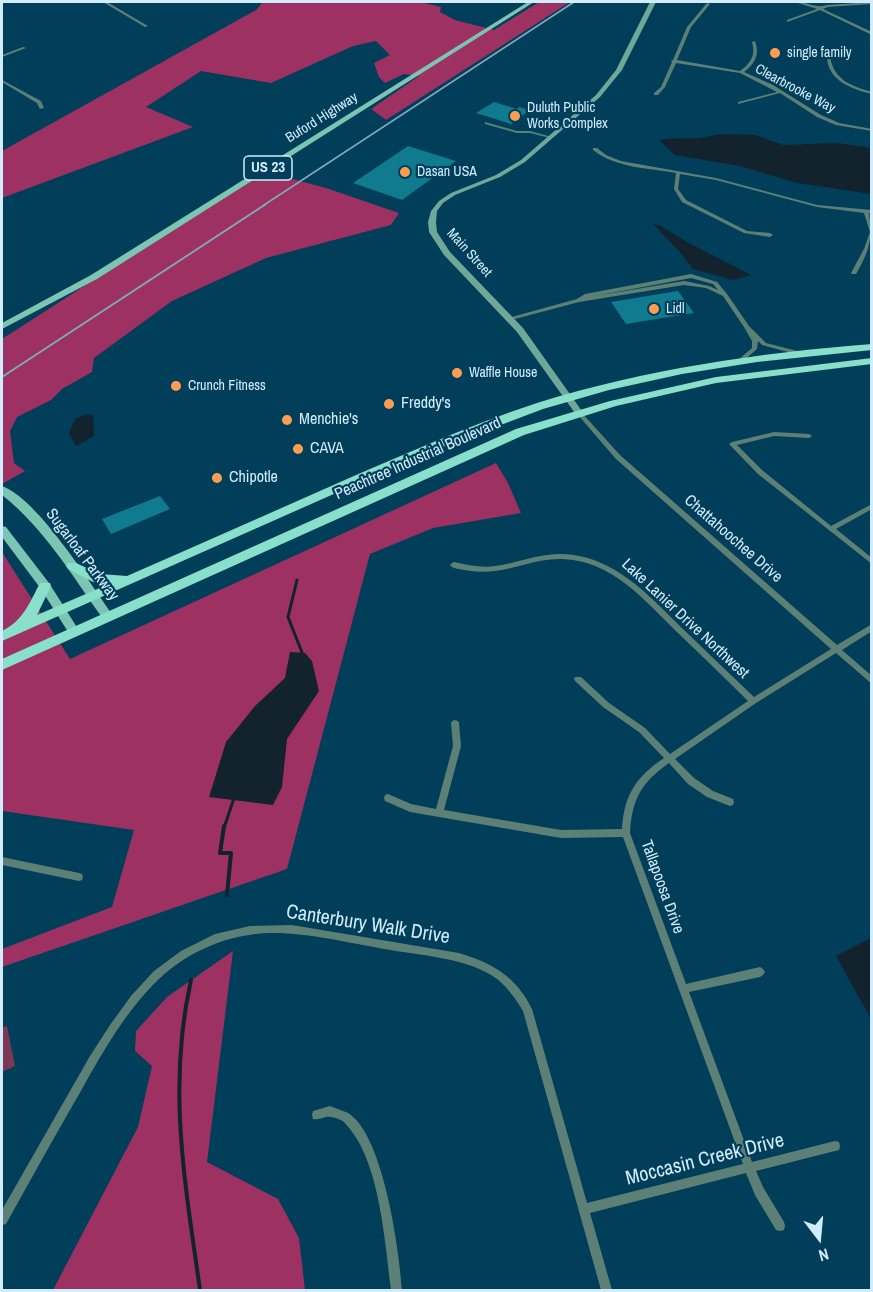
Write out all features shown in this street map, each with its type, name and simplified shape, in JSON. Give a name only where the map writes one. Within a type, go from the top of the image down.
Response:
[{"type":"highway","name":"Peachtree Industrial Boulevard","points":[[7,634],[407,458],[485,426],[567,397],[643,378],[740,361],[872,347]]},
{"type":"highway","name":"Peachtree Industrial Boulevard","points":[[2,665],[520,432],[652,393],[716,380],[819,366],[872,362]]},
{"type":"highway","points":[[72,566],[98,579],[112,581],[133,579]]},
{"type":"highway","points":[[7,634],[29,618],[45,586]]},
{"type":"main road","name":"Buford Highway","points":[[2,326],[94,277],[531,2]]},
{"type":"main road","name":"Sugarloaf Parkway","points":[[3,494],[38,520],[108,617]]},
{"type":"main road","points":[[2,530],[45,586],[74,632]]},
{"type":"street","points":[[105,2],[146,26]]},
{"type":"street","name":"Main Street","points":[[579,414],[511,318],[447,253],[433,232],[434,212],[453,194],[513,167],[589,105],[619,70],[653,2]]},
{"type":"street","points":[[797,2],[819,8],[872,34]]},
{"type":"street","points":[[788,21],[819,8],[872,3]]},
{"type":"street","points":[[656,94],[663,87],[689,27],[708,4]]},
{"type":"street","points":[[741,72],[754,59],[756,47],[754,42]]},
{"type":"street","points":[[2,56],[24,48]]},
{"type":"street","points":[[828,57],[828,67],[838,78],[848,85],[872,93]]},
{"type":"street","name":"Clearbrooke Way","points":[[673,61],[741,72],[819,116],[838,124],[872,130]]},
{"type":"street","points":[[2,81],[39,102],[42,108]]},
{"type":"street","points":[[740,103],[780,92]]},
{"type":"street","points":[[487,123],[517,132],[538,133],[550,137]]},
{"type":"street","points":[[595,150],[620,162],[716,178],[817,206],[869,213],[872,232],[867,249],[854,273]]},
{"type":"street","points":[[678,173],[676,189],[684,201],[746,232],[771,235]]},
{"type":"street","points":[[511,318],[579,300],[684,283],[707,287],[725,295],[755,341],[755,348],[740,361]]},
{"type":"street","points":[[747,327],[764,344],[799,353]]},
{"type":"street","name":"Chattahoochee Drive","points":[[579,414],[618,457],[872,681]]},
{"type":"street","points":[[809,436],[774,434],[732,444],[743,456],[872,562]]},
{"type":"street","points":[[831,529],[872,506]]},
{"type":"street","name":"Lake Lanier Drive Northwest","points":[[454,566],[482,569],[505,567],[552,555],[570,556],[603,564],[635,587],[753,701]]},
{"type":"street","name":"Tallapoosa Drive","points":[[780,1226],[759,1191],[626,833],[627,807],[642,778],[669,758],[753,701],[872,627]]},
{"type":"street","points":[[578,678],[606,705],[642,730],[691,781],[710,794],[730,802]]},
{"type":"street","points":[[439,813],[457,746],[455,723]]},
{"type":"street","points":[[388,798],[410,808],[561,834],[626,833]]},
{"type":"street","points":[[2,861],[79,877]]},
{"type":"street","name":"Canterbury Walk Drive","points":[[2,1220],[107,1035],[151,978],[173,961],[217,939],[267,928],[292,929],[459,957],[482,964],[502,975],[516,990],[527,1009],[606,1290]]},
{"type":"street","points":[[683,989],[760,972]]},
{"type":"street","points":[[317,1115],[331,1111],[347,1119],[360,1131],[370,1149],[377,1171],[397,1290]]},
{"type":"street","name":"Moccasin Creek Drive","points":[[584,1209],[835,1146]]},
{"type":"shaded area","points":[[263,2],[420,2],[441,7],[440,12],[455,20],[494,30],[539,2],[570,2],[386,120],[371,109],[419,76],[404,74],[385,83],[379,77],[374,63],[390,55],[376,41],[353,46],[271,83],[201,71],[146,107],[193,127],[2,198],[2,151],[256,10]]},
{"type":"shaded area","points":[[263,171],[326,188],[399,213],[391,225],[266,258],[172,301],[94,358],[92,372],[62,389],[51,400],[17,417],[10,431],[14,463],[25,471],[2,484],[2,339]]},
{"type":"shaded area","points":[[496,463],[521,513],[433,528],[370,554],[287,869],[2,967],[2,949],[112,907],[134,830],[2,811],[2,552],[70,659]]},
{"type":"shaded area","points":[[233,951],[207,1162],[278,1199],[299,1238],[305,1290],[53,1290],[138,1127],[152,1066],[135,1051],[136,1031],[167,997]]},
{"type":"shaded area","points":[[7,1026],[15,1066],[2,1072],[2,1028]]},
{"type":"water","points":[[719,134],[755,135],[783,145],[837,143],[871,148],[871,194],[797,183],[740,166],[675,155],[659,140]]},
{"type":"water","points":[[653,224],[659,225],[751,275],[733,280],[693,269]]},
{"type":"water","points":[[88,414],[93,416],[94,436],[76,446],[69,433],[75,419]]},
{"type":"water","points":[[290,652],[305,653],[312,661],[319,691],[287,739],[282,787],[273,805],[209,797],[226,742],[255,706],[285,678]]},
{"type":"water","points":[[871,938],[871,1019],[836,956]]},
{"type":"building","points":[[494,102],[517,109],[519,107],[530,110],[511,124],[476,113]]},
{"type":"building","name":"Dasan USA","points":[[408,146],[456,161],[402,200],[353,183]]},
{"type":"building","name":"Lidl","points":[[678,291],[694,313],[626,324],[611,302]]},
{"type":"building","points":[[160,496],[170,509],[111,534],[102,519]]},
{"type":"waterway","points":[[297,580],[288,617],[303,655]]},
{"type":"waterway","points":[[224,828],[234,798]]},
{"type":"waterway","points":[[224,826],[220,853],[231,853],[227,895]]},
{"type":"waterway","points":[[191,980],[184,1020],[179,1097],[184,1173],[200,1290]]},
{"type":"railway","points":[[264,205],[574,2]]},
{"type":"railway","points":[[2,377],[266,204]]},
{"type":"place","name":"single family","points":[[775,53]]},
{"type":"place","name":"Duluth Public Works Complex","points":[[515,116]]},
{"type":"place","name":"Dasan USA","points":[[405,172]]},
{"type":"place","name":"Lidl","points":[[654,309]]},
{"type":"place","name":"Waffle House","points":[[457,373]]},
{"type":"place","name":"Crunch Fitness","points":[[176,386]]},
{"type":"place","name":"Freddy's","points":[[389,404]]},
{"type":"place","name":"Menchie's","points":[[287,420]]},
{"type":"place","name":"CAVA","points":[[298,449]]},
{"type":"place","name":"Chipotle","points":[[217,478]]}]
